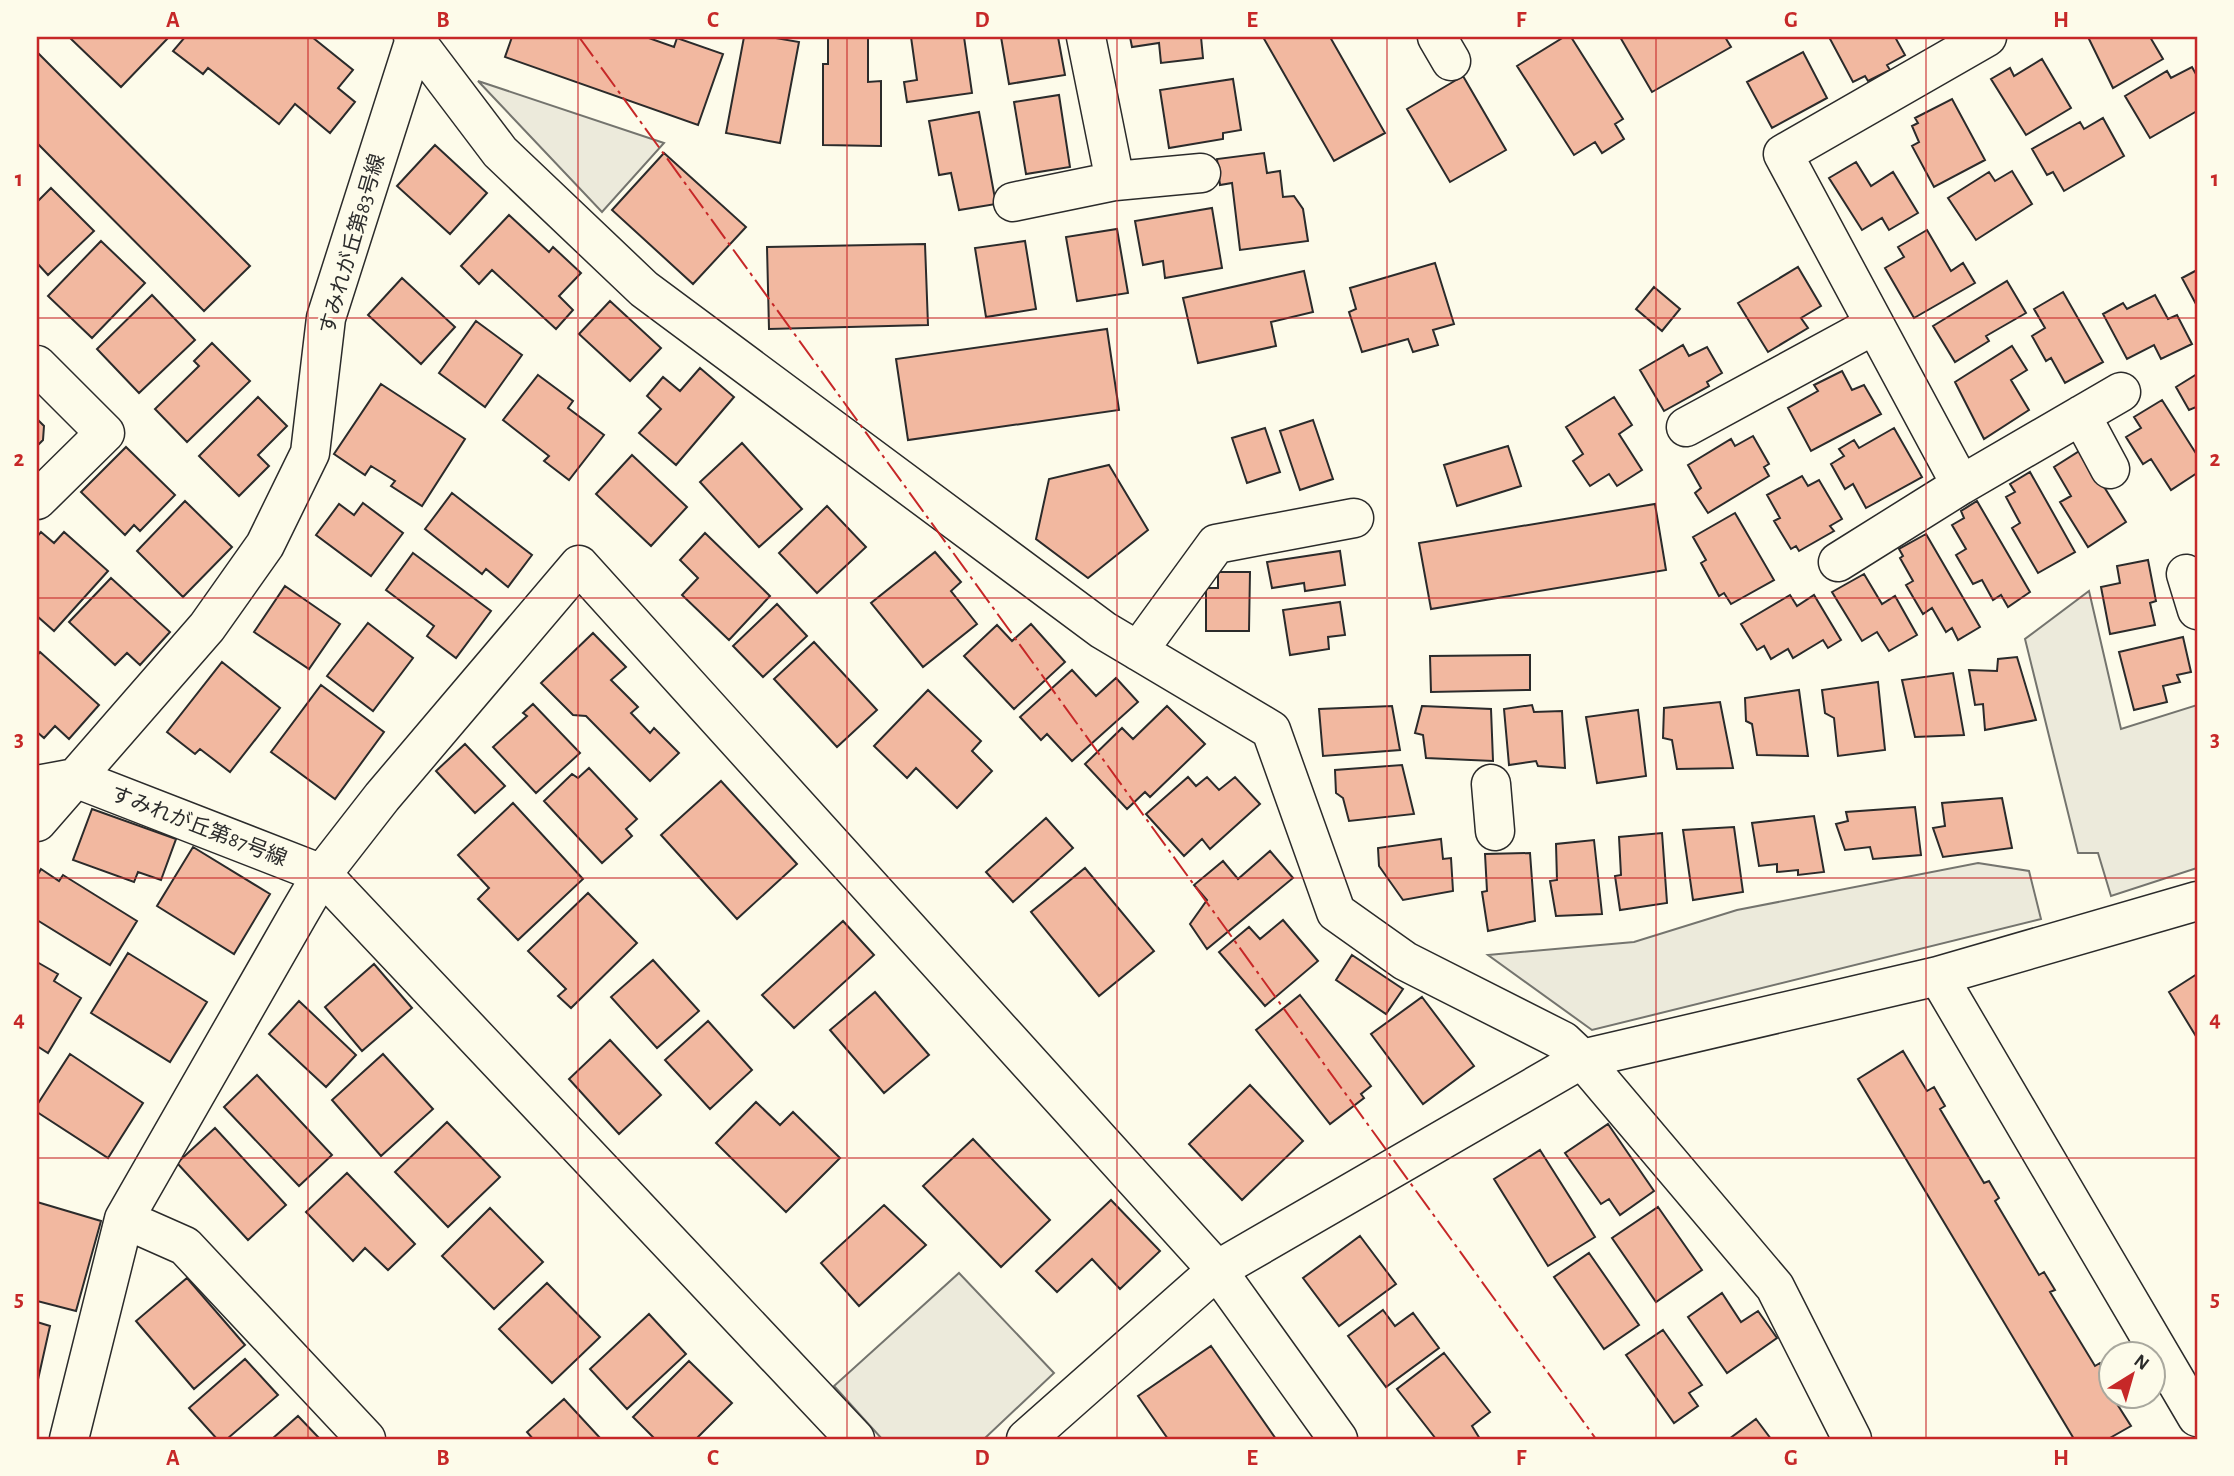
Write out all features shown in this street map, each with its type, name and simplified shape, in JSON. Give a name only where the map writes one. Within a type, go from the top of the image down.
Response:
[{"type":"street","points":[[1086,37],[1115,181]]},
{"type":"street","points":[[1961,485],[1783,154],[1987,37]]},
{"type":"street","points":[[414,38],[500,152],[644,289],[1092,622],[1272,730],[1336,912],[1405,961],[1563,1041],[1581,1059],[1775,1287],[1852,1439]]},
{"type":"street","name":"すみれが丘第83号線","points":[[37,822],[207,628],[265,545],[310,453],[326,318],[414,38]]},
{"type":"street","points":[[1013,202],[1115,181],[1201,173]]},
{"type":"street","points":[[1686,427],[1874,325]]},
{"type":"street","points":[[37,365],[105,433],[37,500]]},
{"type":"street","points":[[1838,562],[1961,485],[2121,392]]},
{"type":"street","points":[[2081,415],[2110,468]]},
{"type":"street","points":[[1138,651],[1216,544],[1354,519]]},
{"type":"street","points":[[69,1439],[124,1219],[323,874],[382,797],[579,565],[1217,1270],[1338,1439]]},
{"type":"street","points":[[2186,574],[2197,610]]},
{"type":"street","points":[[37,785],[75,778]]},
{"type":"street","name":"すみれが丘第87号線","points":[[75,778],[323,874]]},
{"type":"street","points":[[1491,784],[1495,831]]},
{"type":"street","points":[[323,874],[855,1439]]},
{"type":"street","points":[[1026,1439],[1217,1270],[1581,1059],[1938,976],[2197,901]]},
{"type":"street","points":[[1938,976],[2197,1417]]},
{"type":"street","points":[[124,1219],[186,1246],[366,1439]]},
{"type":"shaded area","points":[[478,81],[664,143],[602,212]]},
{"type":"shaded area","points":[[2089,591],[2121,729],[2197,705],[2197,868],[2111,896],[2098,853],[2078,853],[2025,639]]},
{"type":"shaded area","points":[[1978,863],[2029,871],[2041,919],[1592,1030],[1488,955],[1634,942],[1737,910]]},
{"type":"shaded area","points":[[959,1273],[1054,1373],[984,1439],[882,1439],[834,1386]]},
{"type":"building","points":[[69,37],[169,37],[121,87]]},
{"type":"building","points":[[185,37],[312,37],[353,70],[338,88],[355,102],[330,133],[295,104],[279,124],[208,68],[203,74],[173,51]]},
{"type":"building","points":[[512,37],[646,37],[674,47],[677,38],[723,54],[698,125],[505,57]]},
{"type":"building","points":[[744,37],[770,37],[799,42],[780,143],[726,133]]},
{"type":"building","points":[[828,37],[868,37],[868,82],[881,81],[881,146],[823,145],[823,64],[828,64]]},
{"type":"building","points":[[911,37],[964,37],[972,93],[907,102],[904,82],[917,80]]},
{"type":"building","points":[[1001,37],[1058,37],[1065,75],[1009,84]]},
{"type":"building","points":[[1130,37],[1201,37],[1203,58],[1161,63],[1159,43],[1132,47]]},
{"type":"building","points":[[1263,37],[1330,37],[1385,133],[1334,161]]},
{"type":"building","points":[[1564,37],[1571,37],[1623,119],[1615,124],[1624,139],[1602,153],[1595,142],[1574,155],[1517,66]]},
{"type":"building","points":[[1620,37],[1725,37],[1731,47],[1652,92]]},
{"type":"building","points":[[1829,37],[1895,37],[1905,55],[1887,65],[1890,70],[1868,81],[1865,76],[1853,82]]},
{"type":"building","points":[[2088,37],[2150,37],[2163,59],[2113,88]]},
{"type":"building","points":[[37,52],[250,266],[204,311],[37,143]]},
{"type":"building","points":[[1803,52],[1827,98],[1772,128],[1747,82]]},
{"type":"building","points":[[2042,59],[2071,108],[2026,135],[1991,79],[2010,68],[2014,76]]},
{"type":"building","points":[[2192,67],[2197,76],[2197,111],[2150,138],[2125,96],[2167,71],[2171,78]]},
{"type":"building","points":[[1463,76],[1506,150],[1450,182],[1407,109]]},
{"type":"building","points":[[1233,79],[1241,130],[1223,133],[1223,139],[1169,148],[1160,90]]},
{"type":"building","points":[[1059,95],[1070,167],[1026,174],[1014,102]]},
{"type":"building","points":[[1952,99],[1985,160],[1934,187],[1912,146],[1919,142],[1912,126],[1918,123],[1915,118]]},
{"type":"building","points":[[979,112],[996,204],[959,210],[951,173],[939,175],[929,121]]},
{"type":"building","points":[[2103,118],[2124,156],[2064,191],[2053,172],[2047,175],[2032,149],[2080,122],[2084,129]]},
{"type":"building","points":[[435,145],[487,193],[450,234],[397,186]]},
{"type":"building","points":[[664,153],[746,227],[693,284],[612,210]]},
{"type":"building","points":[[1264,153],[1267,173],[1280,171],[1283,197],[1294,196],[1303,209],[1308,241],[1240,250],[1232,183],[1220,185],[1217,159]]},
{"type":"building","points":[[1856,162],[1871,186],[1893,172],[1918,213],[1889,230],[1882,218],[1862,230],[1829,178]]},
{"type":"building","points":[[2012,171],[2032,204],[1976,240],[1948,198],[1989,172],[1995,181]]},
{"type":"building","points":[[51,188],[94,231],[48,275],[37,263],[37,202]]},
{"type":"building","points":[[1212,208],[1222,268],[1165,278],[1163,261],[1143,265],[1135,221]]},
{"type":"building","points":[[509,215],[549,252],[553,247],[581,273],[559,296],[573,310],[556,329],[492,270],[479,284],[461,266]]},
{"type":"building","points":[[1117,229],[1128,293],[1077,301],[1066,237]]},
{"type":"building","points":[[1927,230],[1951,271],[1963,263],[1975,283],[1914,318],[1885,268],[1904,257],[1898,247]]},
{"type":"building","points":[[101,241],[145,283],[92,338],[48,296]]},
{"type":"building","points":[[1025,241],[1036,309],[986,317],[975,248]]},
{"type":"building","points":[[925,244],[928,325],[769,329],[767,247]]},
{"type":"building","points":[[1435,263],[1454,324],[1433,330],[1438,345],[1413,352],[1408,339],[1362,352],[1349,312],[1356,309],[1350,288]]},
{"type":"building","points":[[1798,267],[1821,306],[1801,318],[1808,328],[1768,352],[1738,303]]},
{"type":"building","points":[[2197,270],[2197,306],[2182,278]]},
{"type":"building","points":[[1304,271],[1313,312],[1271,322],[1276,346],[1198,363],[1183,298]]},
{"type":"building","points":[[402,278],[455,327],[421,364],[368,315]]},
{"type":"building","points":[[2007,281],[2026,313],[1986,336],[1989,341],[1955,362],[1933,326]]},
{"type":"building","points":[[1654,287],[1680,309],[1662,331],[1636,309]]},
{"type":"building","points":[[2063,292],[2103,362],[2065,383],[2051,358],[2046,361],[2032,336],[2045,328],[2034,309]]},
{"type":"building","points":[[152,295],[195,340],[139,393],[97,349]]},
{"type":"building","points":[[2155,295],[2168,319],[2177,315],[2192,344],[2161,359],[2154,345],[2127,359],[2103,314],[2123,303],[2127,309]]},
{"type":"building","points":[[610,301],[661,348],[630,381],[579,334]]},
{"type":"building","points":[[476,321],[522,355],[485,407],[439,373]]},
{"type":"building","points":[[1107,329],[1119,410],[908,440],[896,359]]},
{"type":"building","points":[[212,343],[250,381],[187,442],[155,409],[199,366],[194,361]]},
{"type":"building","points":[[1683,345],[1689,356],[1707,347],[1722,373],[1707,382],[1709,386],[1664,411],[1640,370]]},
{"type":"building","points":[[2012,346],[2027,370],[2011,380],[2029,410],[1984,439],[1955,382]]},
{"type":"building","points":[[700,368],[734,397],[676,465],[639,433],[661,409],[647,396],[663,377],[680,391]]},
{"type":"building","points":[[1842,371],[1852,390],[1864,385],[1881,414],[1811,451],[1788,408],[1818,391],[1814,385]]},
{"type":"building","points":[[2197,374],[2197,409],[2196,407],[2189,410],[2176,387]]},
{"type":"building","points":[[538,375],[573,401],[568,408],[604,435],[569,480],[544,461],[549,456],[503,420]]},
{"type":"building","points":[[381,384],[465,439],[422,506],[391,486],[395,481],[371,466],[365,475],[334,454]]},
{"type":"building","points":[[258,397],[287,426],[258,455],[269,466],[239,496],[199,456]]},
{"type":"building","points":[[1614,397],[1632,425],[1619,434],[1642,470],[1617,486],[1609,474],[1590,486],[1573,461],[1583,454],[1566,427]]},
{"type":"building","points":[[2162,400],[2197,455],[2197,473],[2171,490],[2151,459],[2143,464],[2126,437],[2141,428],[2134,417]]},
{"type":"building","points":[[37,419],[44,426],[43,440],[37,446]]},
{"type":"building","points":[[1313,420],[1333,479],[1300,490],[1280,431]]},
{"type":"building","points":[[1265,428],[1280,472],[1247,483],[1232,438]]},
{"type":"building","points":[[1894,428],[1922,477],[1866,508],[1853,484],[1845,489],[1831,464],[1844,456],[1839,449],[1854,440],[1859,448]]},
{"type":"building","points":[[1753,436],[1769,464],[1764,467],[1769,476],[1708,513],[1695,493],[1701,488],[1688,465],[1731,439],[1735,446]]},
{"type":"building","points":[[742,443],[802,509],[759,547],[700,482]]},
{"type":"building","points":[[1508,446],[1521,486],[1457,506],[1444,465]]},
{"type":"building","points":[[126,447],[175,495],[140,531],[134,525],[125,535],[81,492]]},
{"type":"building","points":[[2081,450],[2126,522],[2088,547],[2060,502],[2071,496],[2054,467]]},
{"type":"building","points":[[632,455],[687,507],[651,546],[596,494]]},
{"type":"building","points":[[1109,465],[1148,530],[1088,578],[1036,539],[1049,479]]},
{"type":"building","points":[[2030,472],[2075,552],[2038,573],[2012,528],[2020,523],[2006,497],[2015,492],[2010,484]]},
{"type":"building","points":[[1802,476],[1808,486],[1819,480],[1842,519],[1830,526],[1834,531],[1799,551],[1796,546],[1791,549],[1774,521],[1780,518],[1767,495]]},
{"type":"building","points":[[452,493],[532,555],[508,587],[486,569],[482,574],[425,529]]},
{"type":"building","points":[[185,501],[232,547],[183,597],[137,551]]},
{"type":"building","points":[[1977,501],[2030,592],[2008,607],[2001,595],[1993,600],[1982,580],[1973,584],[1956,555],[1966,549],[1952,525],[1964,518],[1961,511]]},
{"type":"building","points":[[363,503],[403,533],[371,576],[316,535],[339,504],[354,515]]},
{"type":"building","points":[[1655,504],[1666,570],[1431,609],[1419,543]]},
{"type":"building","points":[[827,506],[866,547],[817,593],[779,553]]},
{"type":"building","points":[[1735,513],[1774,580],[1731,604],[1724,593],[1719,596],[1701,563],[1706,560],[1693,537]]},
{"type":"building","points":[[41,532],[54,543],[64,532],[108,571],[54,631],[37,616],[37,537]]},
{"type":"building","points":[[705,533],[770,596],[729,640],[682,595],[698,578],[680,560]]},
{"type":"building","points":[[1926,534],[1980,627],[1958,640],[1952,628],[1946,632],[1932,608],[1923,614],[1906,585],[1913,581],[1900,558],[1903,556],[1899,549]]},
{"type":"building","points":[[1340,551],[1345,585],[1305,591],[1304,583],[1272,588],[1267,562]]},
{"type":"building","points":[[935,552],[961,582],[951,591],[977,624],[923,667],[871,603]]},
{"type":"building","points":[[413,553],[491,611],[456,658],[427,636],[434,626],[386,590]]},
{"type":"building","points":[[2148,560],[2156,601],[2150,603],[2155,625],[2110,634],[2101,587],[2120,583],[2117,566]]},
{"type":"building","points":[[1218,572],[1250,572],[1249,631],[1206,631],[1206,588],[1218,588]]},
{"type":"building","points":[[1864,574],[1882,604],[1895,596],[1917,635],[1889,651],[1877,632],[1862,641],[1832,592]]},
{"type":"building","points":[[111,578],[170,632],[140,665],[127,653],[115,665],[69,622]]},
{"type":"building","points":[[285,586],[340,624],[309,669],[254,632]]},
{"type":"building","points":[[1790,595],[1797,606],[1814,595],[1841,640],[1828,648],[1823,640],[1793,658],[1788,649],[1771,659],[1764,646],[1757,650],[1741,624]]},
{"type":"building","points":[[1340,602],[1345,635],[1328,637],[1329,649],[1290,655],[1283,610]]},
{"type":"building","points":[[777,604],[807,636],[763,677],[733,646]]},
{"type":"building","points":[[368,623],[413,658],[373,711],[327,676]]},
{"type":"building","points":[[1031,624],[1065,662],[1014,709],[964,656],[997,625],[1012,641]]},
{"type":"building","points":[[593,633],[626,667],[611,680],[638,707],[631,713],[650,733],[654,728],[679,753],[650,781],[586,716],[573,715],[541,683]]},
{"type":"building","points":[[2183,637],[2191,672],[2177,675],[2180,682],[2163,686],[2167,702],[2134,710],[2119,652]]},
{"type":"building","points":[[814,642],[877,710],[837,747],[774,679]]},
{"type":"building","points":[[40,652],[99,705],[69,739],[55,726],[44,738],[37,732],[37,656]]},
{"type":"building","points":[[1530,655],[1530,690],[1431,692],[1430,656]]},
{"type":"building","points":[[2017,657],[2036,720],[1985,730],[1983,704],[1975,705],[1969,670],[1997,671],[1998,659]]},
{"type":"building","points":[[222,662],[280,708],[230,772],[200,749],[195,754],[167,732]]},
{"type":"building","points":[[1072,670],[1096,696],[1116,678],[1138,702],[1072,761],[1047,734],[1041,740],[1020,717]]},
{"type":"building","points":[[1953,673],[1964,735],[1915,737],[1902,680]]},
{"type":"building","points":[[1878,682],[1885,750],[1838,756],[1834,718],[1825,713],[1822,690]]},
{"type":"building","points":[[321,685],[384,732],[335,799],[271,752]]},
{"type":"building","points":[[928,690],[981,741],[972,751],[992,771],[957,808],[916,768],[907,778],[874,746]]},
{"type":"building","points":[[1799,690],[1808,756],[1757,755],[1752,724],[1746,721],[1745,698]]},
{"type":"building","points":[[1720,702],[1733,768],[1677,769],[1672,740],[1663,738],[1664,708]]},
{"type":"building","points":[[533,704],[580,753],[536,793],[493,747],[527,716],[523,713]]},
{"type":"building","points":[[1532,705],[1534,712],[1562,711],[1565,768],[1538,766],[1536,761],[1509,765],[1504,709]]},
{"type":"building","points":[[1167,706],[1205,744],[1150,797],[1145,792],[1127,809],[1085,764],[1122,728],[1133,739]]},
{"type":"building","points":[[1392,706],[1400,750],[1323,756],[1319,709]]},
{"type":"building","points":[[1422,706],[1491,709],[1493,761],[1426,758],[1423,735],[1415,733]]},
{"type":"building","points":[[1638,710],[1646,776],[1597,783],[1586,717]]},
{"type":"building","points":[[465,744],[505,786],[475,813],[436,771]]},
{"type":"building","points":[[1402,765],[1414,814],[1349,821],[1343,798],[1336,793],[1335,770]]},
{"type":"building","points":[[589,768],[637,819],[626,829],[632,836],[602,863],[544,801],[572,774],[578,778]]},
{"type":"building","points":[[1188,777],[1196,786],[1207,777],[1219,790],[1235,777],[1260,804],[1210,849],[1202,839],[1184,856],[1146,814]]},
{"type":"building","points":[[721,781],[797,864],[737,919],[661,835]]},
{"type":"building","points":[[2002,798],[2012,848],[1943,857],[1933,828],[1945,826],[1942,803]]},
{"type":"building","points":[[513,803],[583,879],[518,940],[478,899],[489,888],[458,855]]},
{"type":"building","points":[[1915,807],[1921,855],[1873,859],[1870,847],[1845,850],[1836,824],[1848,821],[1846,812]]},
{"type":"building","points":[[92,809],[176,839],[161,880],[138,872],[134,882],[73,860]]},
{"type":"building","points":[[1814,816],[1824,872],[1798,875],[1798,870],[1777,872],[1777,864],[1759,866],[1752,823]]},
{"type":"building","points":[[1046,818],[1073,848],[1013,902],[986,872]]},
{"type":"building","points":[[1734,827],[1743,892],[1693,900],[1683,830]]},
{"type":"building","points":[[1662,833],[1667,903],[1620,910],[1615,876],[1621,875],[1619,837]]},
{"type":"building","points":[[1441,839],[1443,859],[1451,858],[1453,891],[1403,900],[1379,866],[1378,848]]},
{"type":"building","points":[[1594,840],[1602,914],[1556,916],[1550,881],[1557,880],[1556,844]]},
{"type":"building","points":[[193,847],[270,894],[234,954],[157,906]]},
{"type":"building","points":[[1270,851],[1293,878],[1207,949],[1190,924],[1207,900],[1194,885],[1223,861],[1238,879]]},
{"type":"building","points":[[1530,853],[1535,921],[1488,931],[1482,892],[1487,891],[1485,854]]},
{"type":"building","points":[[1085,868],[1154,951],[1099,996],[1031,912]]},
{"type":"building","points":[[41,869],[59,881],[63,875],[137,921],[110,965],[37,920],[37,876]]},
{"type":"building","points":[[588,893],[637,943],[571,1008],[558,996],[566,989],[528,951]]},
{"type":"building","points":[[1283,920],[1318,961],[1265,1006],[1219,952],[1249,927],[1260,939]]},
{"type":"building","points":[[843,921],[874,955],[794,1028],[762,995]]},
{"type":"building","points":[[128,953],[207,1002],[170,1062],[91,1013]]},
{"type":"building","points":[[1352,955],[1403,989],[1386,1014],[1336,980]]},
{"type":"building","points":[[653,960],[699,1011],[657,1048],[611,997]]},
{"type":"building","points":[[37,962],[58,974],[54,981],[81,998],[48,1053],[37,1046]]},
{"type":"building","points":[[374,964],[412,1008],[362,1051],[325,1007]]},
{"type":"building","points":[[2197,974],[2197,1038],[2169,992]]},
{"type":"building","points":[[875,992],[929,1055],[884,1093],[830,1030]]},
{"type":"building","points":[[1300,995],[1371,1086],[1361,1094],[1364,1098],[1330,1124],[1256,1030]]},
{"type":"building","points":[[1422,997],[1474,1066],[1423,1104],[1371,1034]]},
{"type":"building","points":[[299,1001],[356,1055],[326,1087],[269,1034]]},
{"type":"building","points":[[708,1021],[752,1070],[710,1109],[665,1060]]},
{"type":"building","points":[[610,1040],[661,1095],[619,1134],[569,1079]]},
{"type":"building","points":[[1903,1051],[1927,1091],[1934,1087],[1945,1106],[1940,1109],[1984,1183],[1989,1181],[1999,1198],[1995,1201],[2039,1275],[2044,1272],[2055,1290],[2050,1292],[2095,1366],[2098,1364],[2098,1410],[2121,1410],[2131,1426],[2108,1439],[2074,1439],[1858,1079]]},
{"type":"building","points":[[70,1054],[143,1103],[108,1158],[37,1112],[37,1105]]},
{"type":"building","points":[[383,1054],[433,1109],[381,1156],[332,1100]]},
{"type":"building","points":[[257,1075],[332,1155],[299,1186],[224,1107]]},
{"type":"building","points":[[1250,1085],[1303,1141],[1242,1200],[1189,1144]]},
{"type":"building","points":[[756,1102],[780,1125],[793,1112],[840,1158],[786,1212],[716,1143]]},
{"type":"building","points":[[447,1122],[500,1177],[448,1227],[395,1172]]},
{"type":"building","points":[[1608,1124],[1654,1191],[1620,1215],[1609,1199],[1601,1204],[1565,1153]]},
{"type":"building","points":[[215,1128],[286,1205],[248,1240],[177,1163]]},
{"type":"building","points":[[973,1139],[1050,1220],[1001,1267],[923,1186]]},
{"type":"building","points":[[1540,1150],[1595,1237],[1548,1266],[1494,1179]]},
{"type":"building","points":[[347,1173],[415,1244],[388,1270],[365,1248],[353,1261],[306,1212]]},
{"type":"building","points":[[1111,1200],[1160,1251],[1120,1289],[1092,1259],[1057,1292],[1036,1271]]},
{"type":"building","points":[[37,1202],[101,1221],[76,1311],[37,1301]]},
{"type":"building","points":[[884,1205],[926,1245],[859,1306],[821,1263]]},
{"type":"building","points":[[1658,1207],[1702,1270],[1656,1302],[1612,1238]]},
{"type":"building","points":[[490,1208],[543,1262],[494,1309],[442,1256]]},
{"type":"building","points":[[1360,1236],[1396,1284],[1339,1326],[1303,1278]]},
{"type":"building","points":[[1589,1253],[1639,1325],[1604,1349],[1554,1277]]},
{"type":"building","points":[[187,1278],[245,1345],[194,1389],[136,1321]]},
{"type":"building","points":[[547,1283],[600,1337],[552,1383],[499,1329]]},
{"type":"building","points":[[1722,1293],[1741,1322],[1758,1311],[1777,1338],[1727,1373],[1688,1317]]},
{"type":"building","points":[[1383,1310],[1395,1326],[1413,1313],[1439,1348],[1386,1387],[1348,1336]]},
{"type":"building","points":[[649,1314],[686,1354],[627,1409],[590,1369]]},
{"type":"building","points":[[37,1322],[50,1326],[37,1384]]},
{"type":"building","points":[[1663,1330],[1702,1385],[1689,1393],[1698,1406],[1674,1423],[1626,1355]]},
{"type":"building","points":[[1211,1346],[1276,1439],[1168,1439],[1138,1396]]},
{"type":"building","points":[[1444,1353],[1490,1412],[1472,1426],[1480,1439],[1436,1439],[1397,1389]]},
{"type":"building","points":[[245,1359],[278,1395],[227,1439],[217,1439],[189,1408]]},
{"type":"building","points":[[689,1361],[732,1403],[696,1439],[655,1439],[633,1417]]},
{"type":"building","points":[[564,1399],[601,1439],[533,1439],[527,1432]]},
{"type":"building","points":[[298,1416],[320,1439],[272,1439]]},
{"type":"building","points":[[1756,1419],[1771,1439],[1729,1439]]},
{"type":"power","points":[[579,37],[1596,1439]]}]
